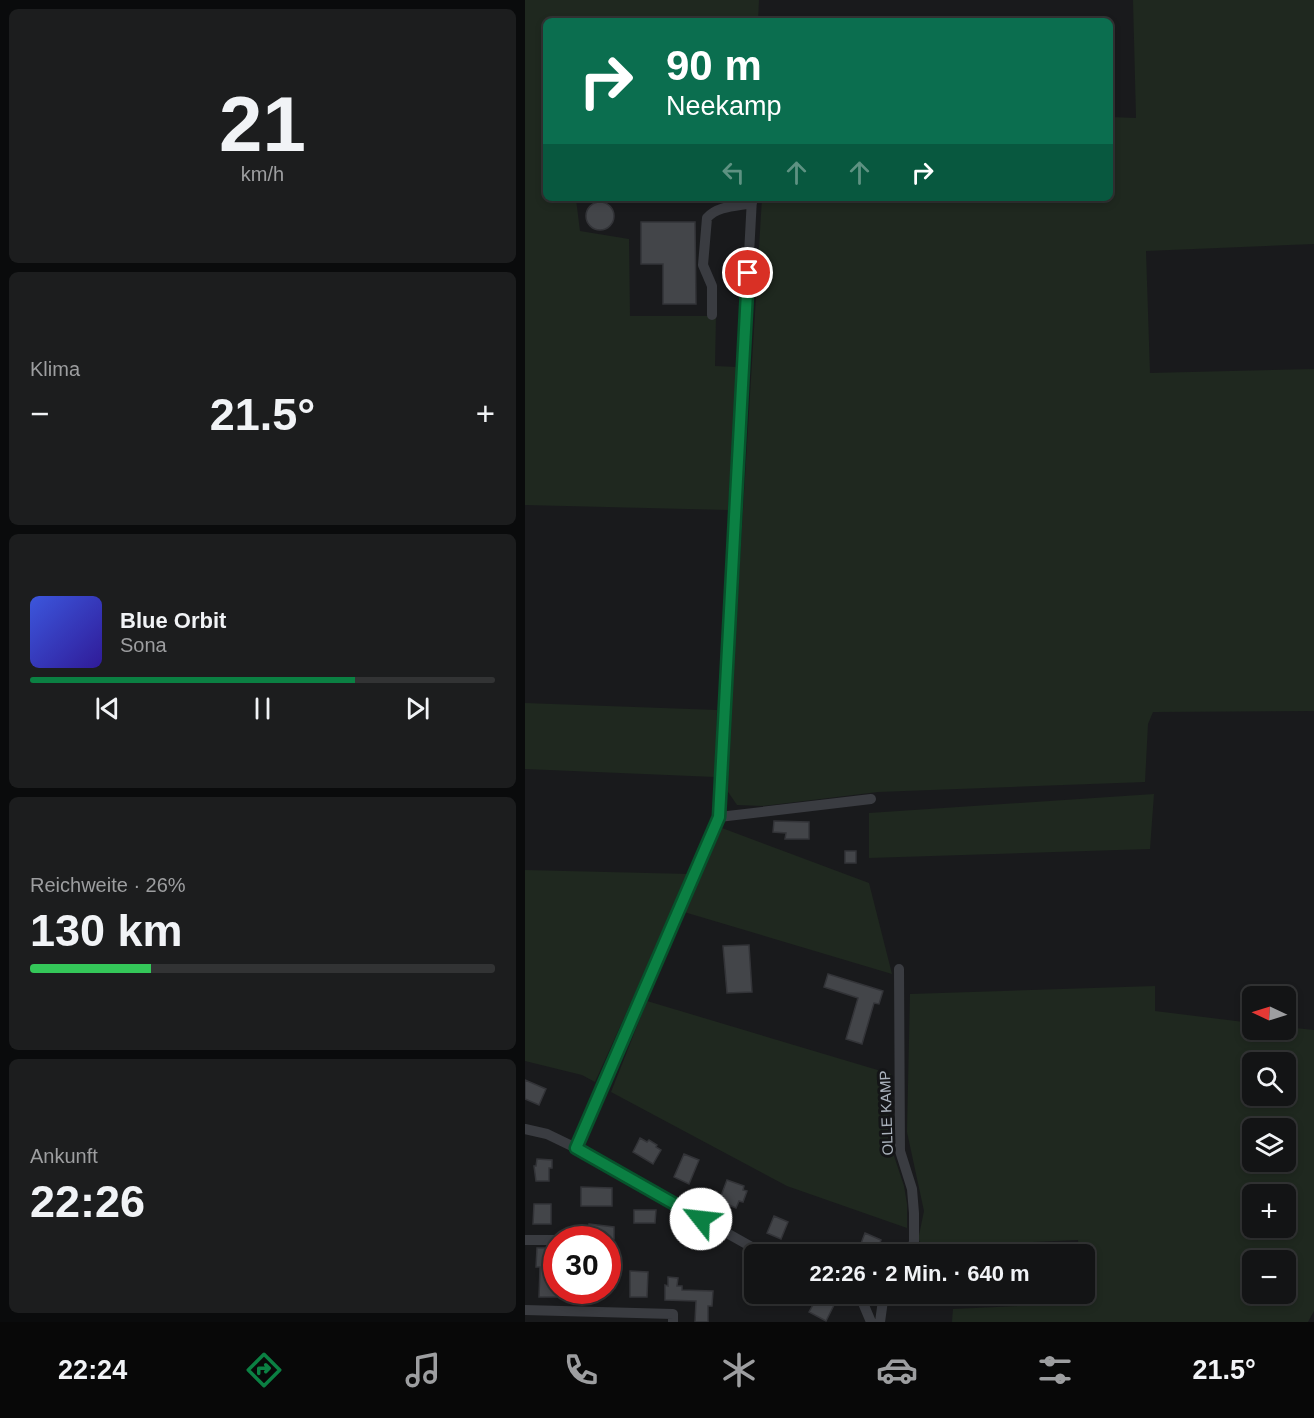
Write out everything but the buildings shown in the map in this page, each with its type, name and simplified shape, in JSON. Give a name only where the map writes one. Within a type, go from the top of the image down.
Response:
[{"type":"street","points":[[712,315],[712,286],[703,265],[707,218],[720,209],[748,201]]},
{"type":"street","points":[[576,1148],[719,817],[752,201]]},
{"type":"street","points":[[719,817],[871,799]]},
{"type":"street","name":"OLLE KAMP","points":[[899,969],[900,1151],[912,1189],[913,1244]]},
{"type":"street","points":[[525,1129],[547,1134],[576,1148],[746,1244]]},
{"type":"street","points":[[525,1240],[543,1240]]},
{"type":"street","points":[[863,1304],[871,1322]]},
{"type":"street","points":[[880,1322],[882,1304]]},
{"type":"street","points":[[525,1310],[571,1317],[673,1314],[673,1322]]},
{"type":"shaded area","points":[[525,0],[759,0],[758,18],[543,18],[543,201],[576,201],[580,231],[629,239],[630,316],[716,316],[715,366],[737,367],[728,510],[525,505]]},
{"type":"shaded area","points":[[1133,0],[1314,0],[1314,244],[1146,251],[1150,373],[1314,369],[1314,711],[1153,712],[1148,724],[1145,782],[878,792],[763,806],[737,805],[726,789],[762,201],[1113,201],[1113,117],[1136,118]]},
{"type":"shaded area","points":[[525,703],[717,710],[715,777],[525,769]]},
{"type":"shaded area","points":[[1154,794],[1150,849],[869,858],[869,813]]},
{"type":"shaded area","points":[[722,828],[869,883],[892,974],[684,912]]},
{"type":"shaded area","points":[[525,870],[689,874],[595,1082],[582,1075],[525,1061]]},
{"type":"shaded area","points":[[1155,986],[1155,1011],[1242,1022],[1242,1040],[1296,1040],[1296,1028],[1314,1030],[1314,1311],[1308,1322],[952,1322],[953,1309],[1095,1304],[1095,1244],[1078,1244],[1078,1240],[923,1244],[918,1240],[924,1211],[907,1132],[910,994]]},
{"type":"shaded area","points":[[647,1001],[891,1074],[890,1125],[894,1156],[904,1186],[907,1204],[907,1228],[787,1186],[611,1092]]},
{"type":"route","points":[[701,1219],[576,1148],[719,817],[748,273]]}]
